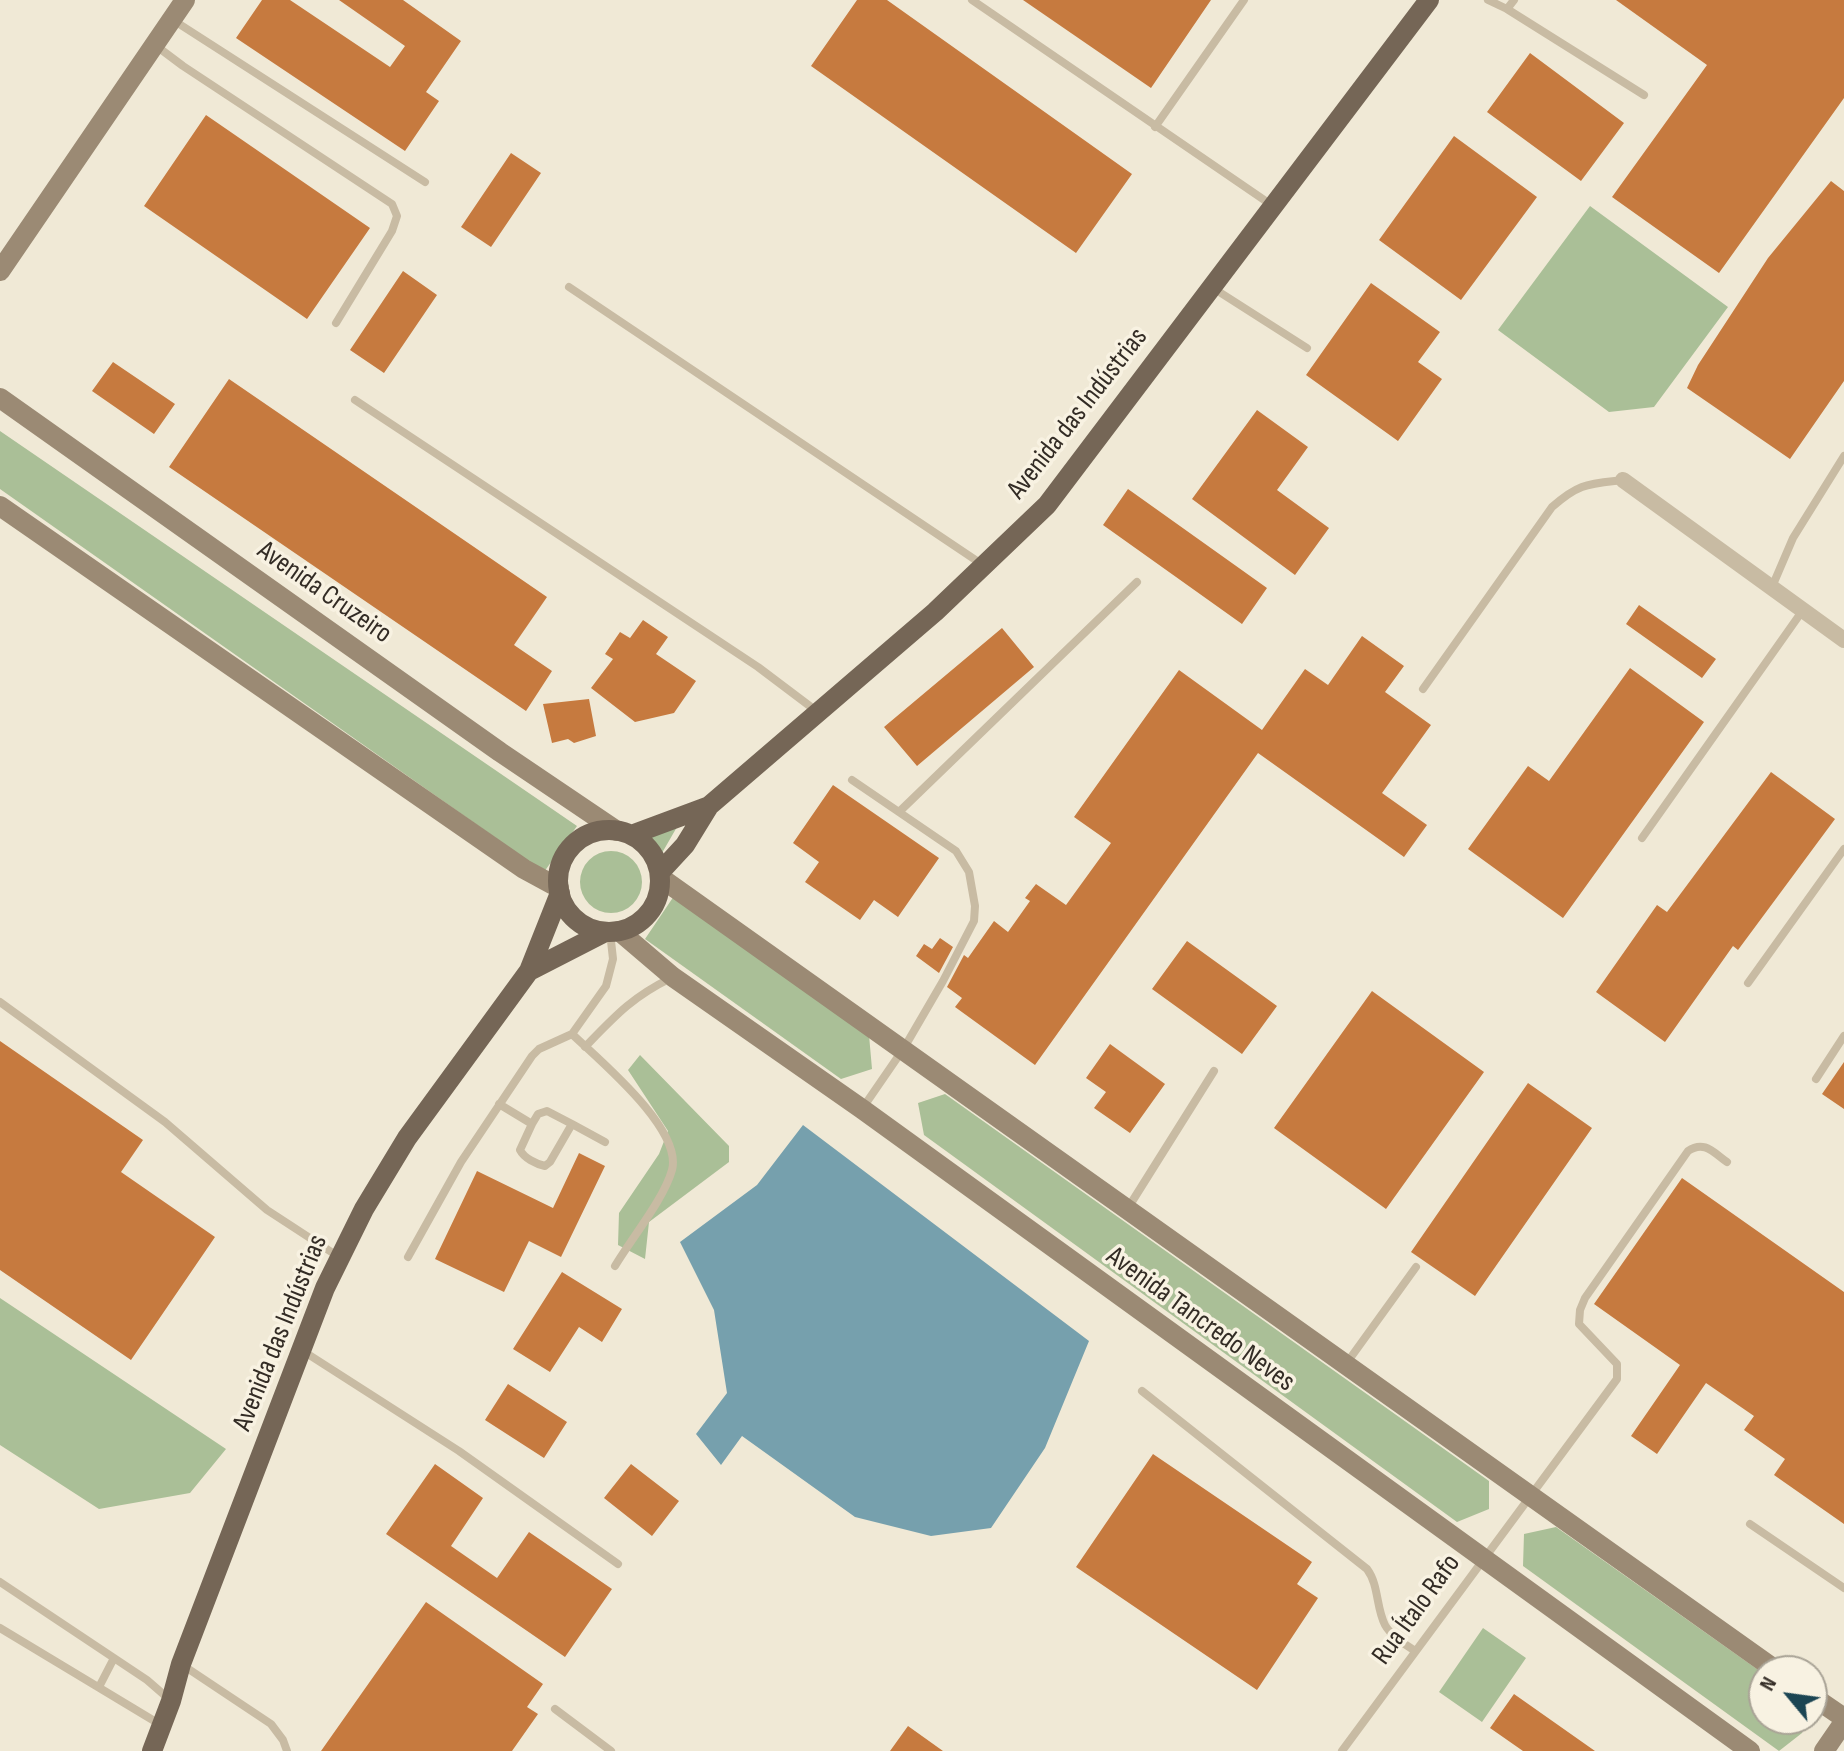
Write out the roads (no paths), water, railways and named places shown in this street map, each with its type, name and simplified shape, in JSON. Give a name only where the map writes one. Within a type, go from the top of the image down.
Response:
[{"type":"main road","points":[[0,271],[185,0]]},
{"type":"main road","name":"Avenida das Indústrias","points":[[709,806],[820,713],[1047,505],[1429,0]]},
{"type":"main road","name":"Avenida Cruzeiro","points":[[0,398],[500,752],[624,833]]},
{"type":"main road","points":[[0,506],[559,891]]},
{"type":"main road","points":[[611,932],[589,928],[576,920],[566,908],[559,891],[558,876],[572,846],[593,833],[624,833],[709,806]]},
{"type":"main road","points":[[529,971],[645,918],[653,906],[661,875],[685,845],[709,806]]},
{"type":"main road","points":[[624,833],[651,852],[661,875]]},
{"type":"main road","name":"Avenida Tancredo Neves","points":[[661,875],[1754,1655]]},
{"type":"main road","points":[[529,971],[559,891]]},
{"type":"main road","name":"Avenida Tancredo Neves","points":[[611,932],[862,1109],[1750,1751]]},
{"type":"main road","name":"Avenida das Indústrias","points":[[152,1751],[181,1664],[325,1288],[364,1209],[407,1138],[529,971]]},
{"type":"main road","points":[[1824,1751],[1844,1720]]},
{"type":"street","points":[[1623,480],[1844,640]]},
{"type":"lane","points":[[972,0],[1273,206]]},
{"type":"lane","points":[[1155,127],[1244,0]]},
{"type":"lane","points":[[1488,0],[1644,95]]},
{"type":"lane","points":[[1507,9],[1514,0]]},
{"type":"lane","points":[[172,19],[425,182]]},
{"type":"lane","points":[[155,44],[183,66],[392,204],[397,216],[392,231],[336,323]]},
{"type":"lane","points":[[569,287],[984,565]]},
{"type":"lane","points":[[1212,287],[1307,348]]},
{"type":"lane","points":[[355,400],[758,667],[820,713]]},
{"type":"lane","points":[[1772,588],[1793,538],[1844,456]]},
{"type":"lane","points":[[1423,689],[1552,507],[1584,484],[1623,480]]},
{"type":"lane","points":[[899,812],[1137,582]]},
{"type":"lane","points":[[1642,838],[1803,610]]},
{"type":"lane","points":[[852,780],[956,851],[963,859],[974,890],[975,906],[974,921],[904,1048],[862,1109]]},
{"type":"lane","points":[[1748,983],[1844,849]]},
{"type":"lane","points":[[408,1257],[461,1162],[532,1056],[539,1049],[572,1034],[606,986],[613,959],[611,932]]},
{"type":"lane","points":[[585,1047],[628,1003],[673,977]]},
{"type":"lane","points":[[0,1002],[165,1122],[267,1210],[340,1258]]},
{"type":"lane","points":[[572,1034],[630,1089],[665,1135],[671,1150],[673,1166],[667,1183],[615,1266]]},
{"type":"lane","points":[[1816,1079],[1844,1036]]},
{"type":"lane","points":[[1128,1209],[1214,1071]]},
{"type":"lane","points":[[499,1104],[532,1124]]},
{"type":"lane","points":[[572,1124],[545,1166],[523,1155],[520,1150],[538,1114],[547,1111],[572,1124],[605,1142]]},
{"type":"lane","name":"Rua Ítalo Rafo","points":[[1342,1751],[1617,1379],[1617,1364],[1579,1324],[1585,1298],[1688,1151],[1697,1145],[1705,1145],[1727,1162]]},
{"type":"lane","points":[[1345,1364],[1416,1267]]},
{"type":"lane","points":[[302,1350],[459,1451],[618,1564]]},
{"type":"lane","points":[[1142,1391],[1367,1569],[1373,1579],[1384,1623],[1415,1651]]},
{"type":"lane","points":[[1750,1524],[1844,1588]]},
{"type":"lane","points":[[0,1582],[147,1680],[171,1701]]},
{"type":"lane","points":[[0,1628],[162,1726]]},
{"type":"lane","points":[[99,1687],[114,1658]]},
{"type":"lane","points":[[181,1664],[271,1724],[287,1751]]},
{"type":"lane","points":[[555,1709],[611,1751]]},
{"type":"water","points":[[803,1125],[1089,1341],[1045,1448],[991,1528],[931,1536],[855,1517],[742,1436],[721,1465],[696,1434],[727,1393],[714,1310],[680,1242],[757,1185]]}]
